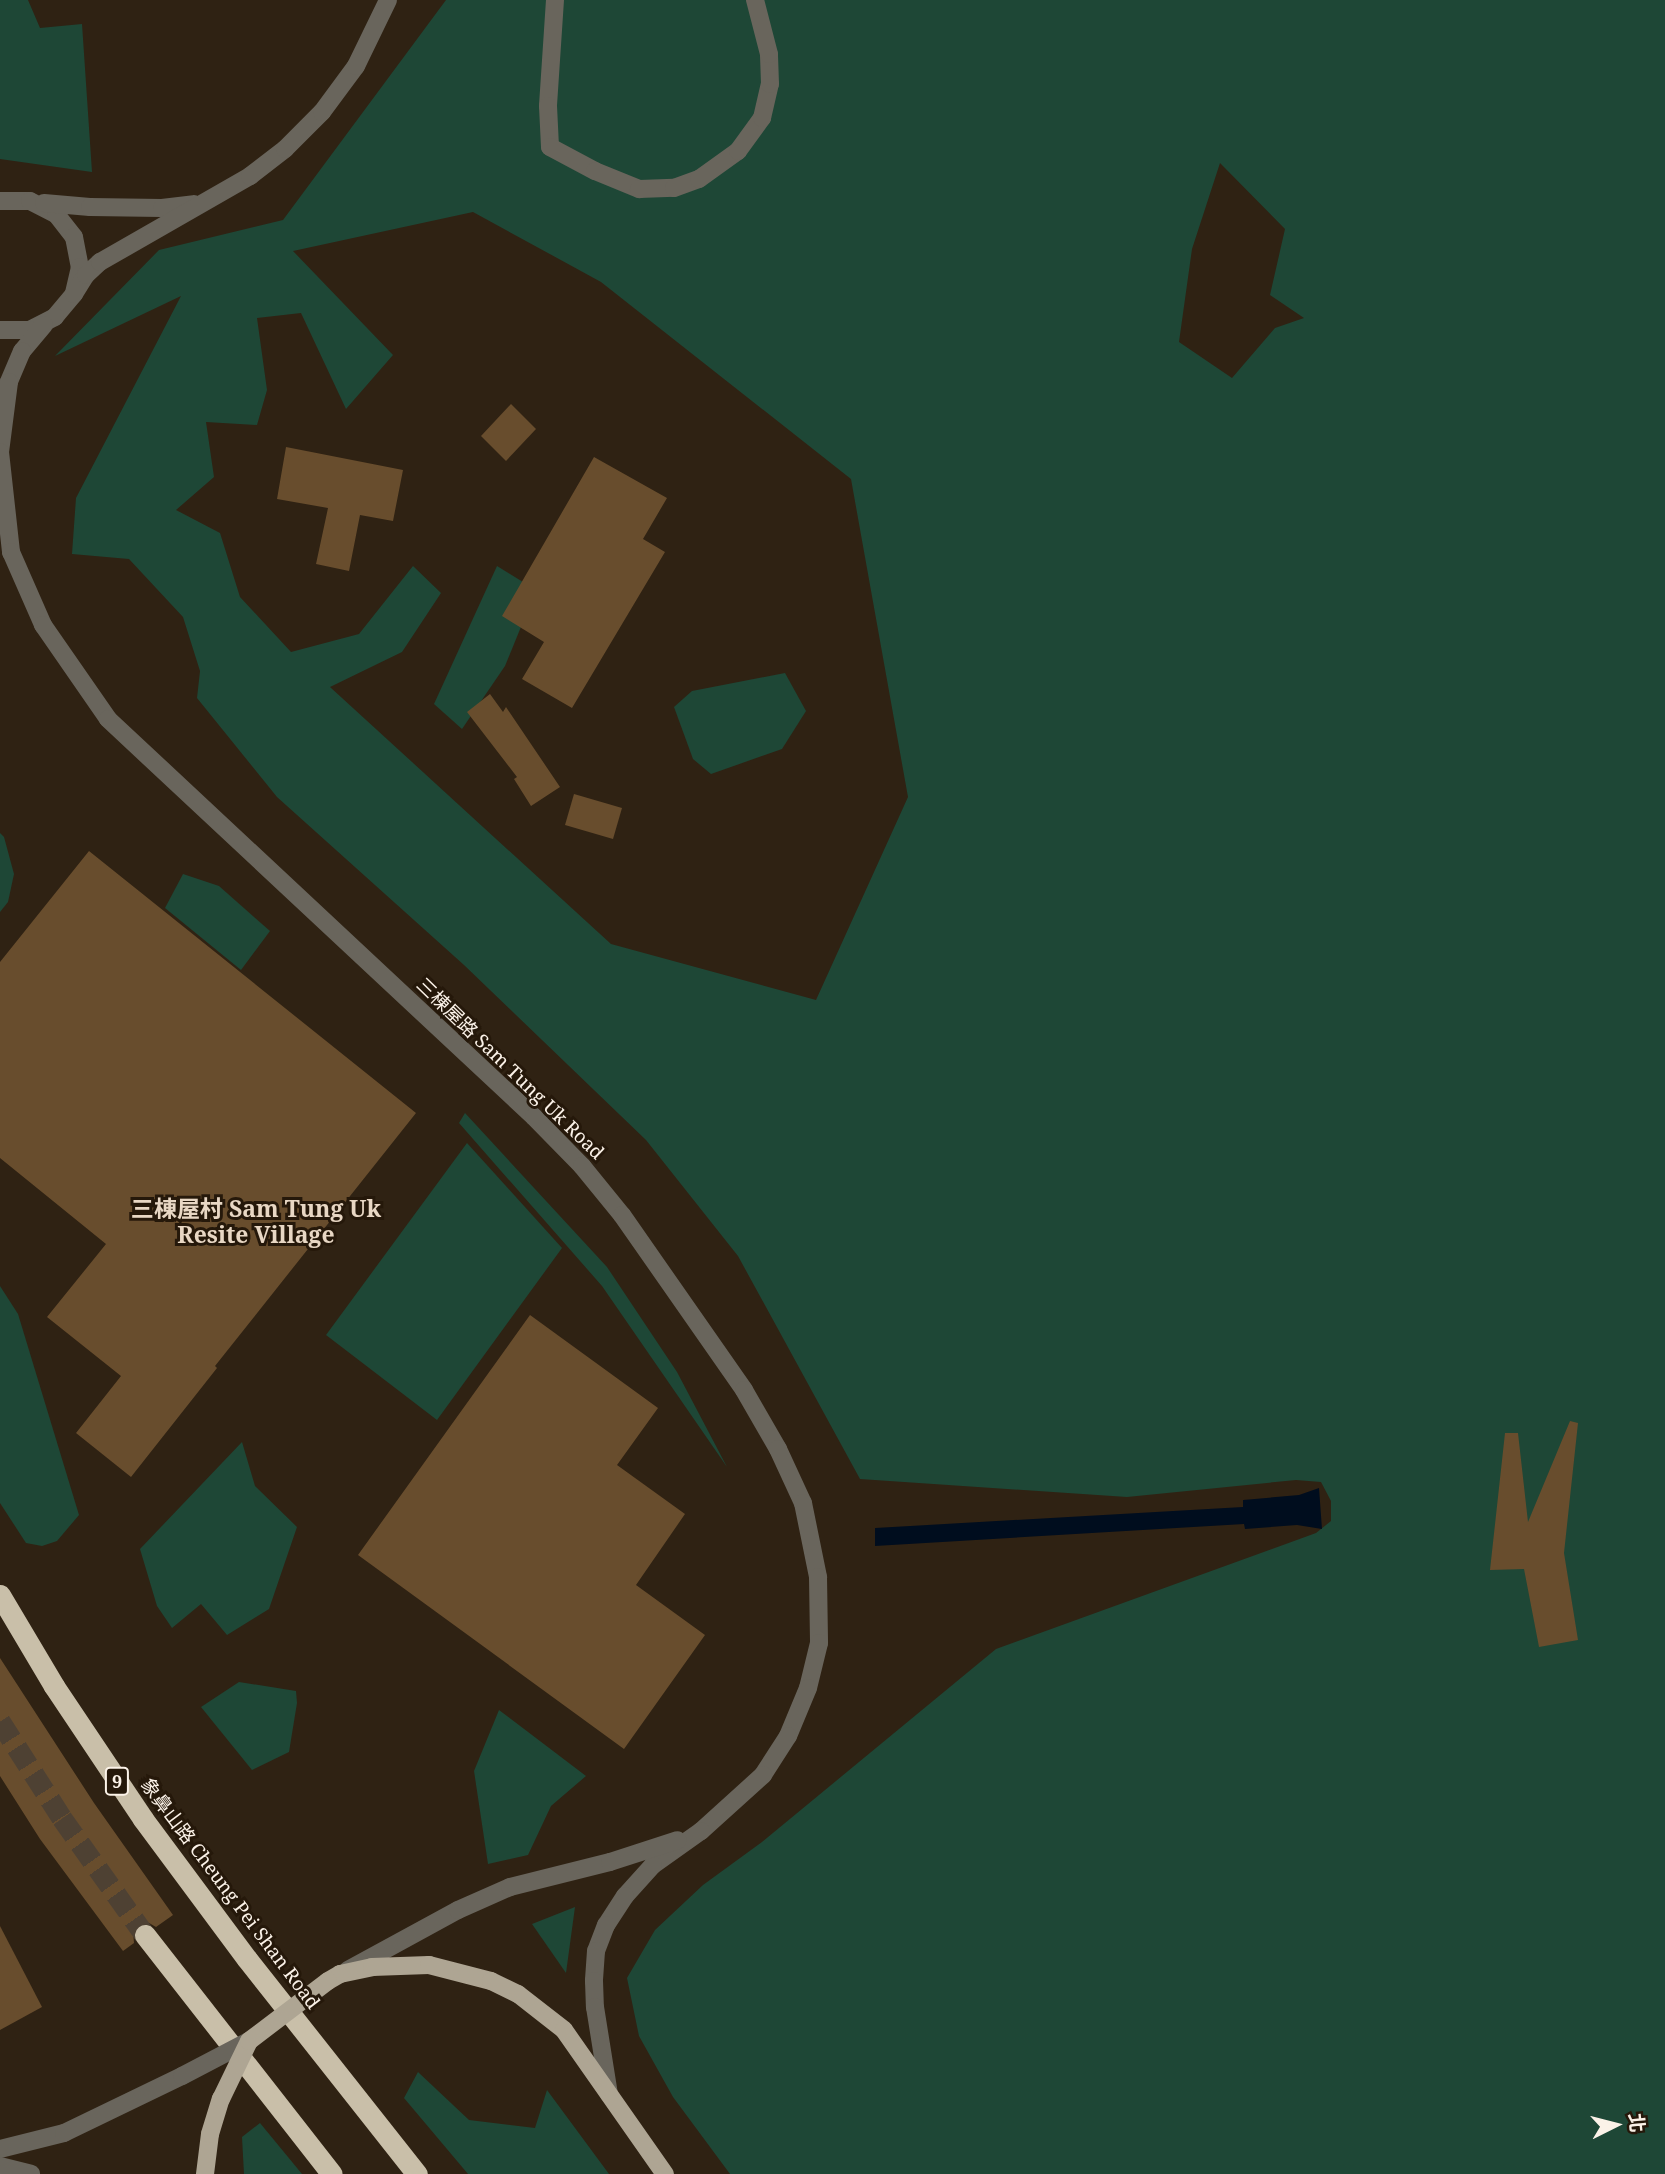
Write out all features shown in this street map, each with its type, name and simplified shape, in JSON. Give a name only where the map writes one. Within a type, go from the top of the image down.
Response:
[{"type":"highway","name":"象鼻山路 Cheung Pei Shan Road","points":[[0,1595],[54,1686],[143,1819],[247,1959],[417,2174]]},
{"type":"highway","points":[[145,1935],[332,2174]]},
{"type":"main road","points":[[205,2174],[211,2134],[221,2099],[232,2071],[249,2041],[334,1978],[372,1967],[429,1965],[491,1981],[541,2009],[564,2030],[665,2174]]},
{"type":"street","name":"三棟屋路 Sam Tung Uk Road","points":[[11,552],[0,452],[9,382],[22,351],[44,325],[66,306],[86,275],[100,262],[250,176],[322,112],[356,66],[388,0]]},
{"type":"street","points":[[555,0],[548,106],[550,147],[595,171],[639,189],[674,188],[699,179],[738,151],[762,118],[770,84],[769,54],[755,0]]},
{"type":"street","points":[[1,200],[90,207],[162,208],[187,206],[215,198]]},
{"type":"street","points":[[30,201],[56,214],[74,237],[80,267],[74,294]]},
{"type":"street","points":[[0,330],[30,330],[44,325]]},
{"type":"street","name":"三棟屋路 Sam Tung Uk Road","points":[[0,536],[11,552],[43,625],[108,719],[534,1117],[582,1166],[622,1215],[729,1368],[778,1449],[803,1503],[818,1577],[819,1643],[808,1688],[788,1736],[763,1775],[701,1831],[653,1865],[625,1896],[606,1925],[596,1951],[595,2007],[609,2094]]},
{"type":"street","name":"三棟屋路 Sam Tung Uk Road","points":[[334,1978],[458,1910],[510,1887],[647,1851],[701,1831]]},
{"type":"street","points":[[0,2149],[64,2133],[249,2041]]},
{"type":"street","points":[[0,2166],[31,2174]]},
{"type":"green space","points":[[0,0],[28,0],[40,28],[82,24],[92,172],[0,159]]},
{"type":"green space","points":[[446,0],[1665,0],[1665,2174],[730,2174],[673,2097],[639,2036],[627,1978],[655,1930],[703,1885],[762,1842],[996,1649],[1316,1533],[1331,1521],[1331,1501],[1321,1482],[1296,1480],[1127,1497],[860,1479],[738,1256],[646,1140],[464,965],[277,797],[197,698],[200,671],[183,617],[129,559],[72,554],[76,498],[181,296],[55,356],[159,250],[283,220]],"holes":[[[1220,163],[1285,229],[1270,295],[1304,318],[1275,328],[1232,378],[1179,342],[1192,249]],[[473,212],[601,282],[851,479],[908,797],[816,1000],[611,944],[330,687],[402,652],[441,593],[413,566],[359,634],[291,652],[240,597],[220,533],[176,510],[214,477],[206,422],[257,425],[267,390],[257,318],[301,313],[346,409],[393,355],[293,251]]]},
{"type":"green space","points":[[497,566],[536,590],[505,666],[462,729],[434,704]]},
{"type":"green space","points":[[785,673],[806,711],[782,749],[711,774],[693,759],[674,707],[692,691]]},
{"type":"green space","points":[[0,833],[4,837],[14,874],[8,902],[0,912]]},
{"type":"green space","points":[[183,874],[219,886],[270,931],[241,970],[165,908]]},
{"type":"green space","points":[[465,1113],[607,1267],[677,1372],[727,1467],[602,1286],[459,1123]]},
{"type":"green space","points":[[467,1143],[562,1248],[437,1420],[326,1335]]},
{"type":"green space","points":[[0,1286],[18,1314],[79,1515],[57,1541],[42,1546],[26,1543],[0,1503]]},
{"type":"green space","points":[[242,1442],[255,1486],[297,1527],[269,1609],[227,1635],[201,1604],[172,1628],[157,1606],[140,1549]]},
{"type":"green space","points":[[239,1682],[296,1691],[297,1703],[289,1752],[252,1770],[201,1707]]},
{"type":"green space","points":[[499,1710],[586,1776],[551,1806],[528,1855],[488,1864],[474,1771]]},
{"type":"green space","points":[[575,1907],[566,1973],[532,1924]]},
{"type":"green space","points":[[418,2072],[469,2120],[535,2128],[547,2090],[609,2174],[468,2174],[404,2098]]},
{"type":"green space","points":[[260,2123],[302,2174],[244,2174],[242,2137]]},
{"type":"water","points":[[1319,1488],[1322,1529],[1297,1525],[1245,1529],[1244,1524],[875,1546],[875,1528],[1243,1507],[1243,1500],[1299,1495]]},
{"type":"building","points":[[511,404],[536,429],[506,461],[481,436]]},
{"type":"building","points":[[286,447],[403,470],[393,521],[360,515],[349,571],[316,564],[328,508],[277,499]]},
{"type":"building","points":[[594,457],[667,498],[643,539],[665,552],[572,708],[522,679],[544,642],[502,616]]},
{"type":"building","points":[[490,694],[503,712],[506,707],[560,787],[531,806],[514,779],[517,777],[467,712]]},
{"type":"building","points":[[574,794],[622,808],[613,839],[565,825]]},
{"type":"building","points":[[89,851],[416,1113],[215,1366],[217,1368],[131,1477],[76,1433],[121,1376],[47,1317],[106,1244],[0,1158],[0,962]]},
{"type":"building","points":[[530,1315],[658,1408],[617,1465],[685,1514],[636,1585],[705,1635],[624,1749],[358,1555]]},
{"type":"building","points":[[1570,1421],[1578,1423],[1564,1553],[1578,1640],[1539,1647],[1524,1569],[1490,1570],[1505,1433],[1518,1433],[1528,1522]]},
{"type":"building","points":[[0,1658],[94,1803],[173,1915],[156,1927],[149,1923],[137,1924],[133,1931],[134,1943],[123,1951],[40,1839],[0,1776]]},
{"type":"building","points":[[0,1926],[42,2007],[0,2030]]},
{"type":"tunnel","points":[[0,1721],[62,1818],[145,1935]]},
{"type":"district","name":"三棟屋村 Sam Tung Uk Resite Village","points":[[256,1221]]}]
